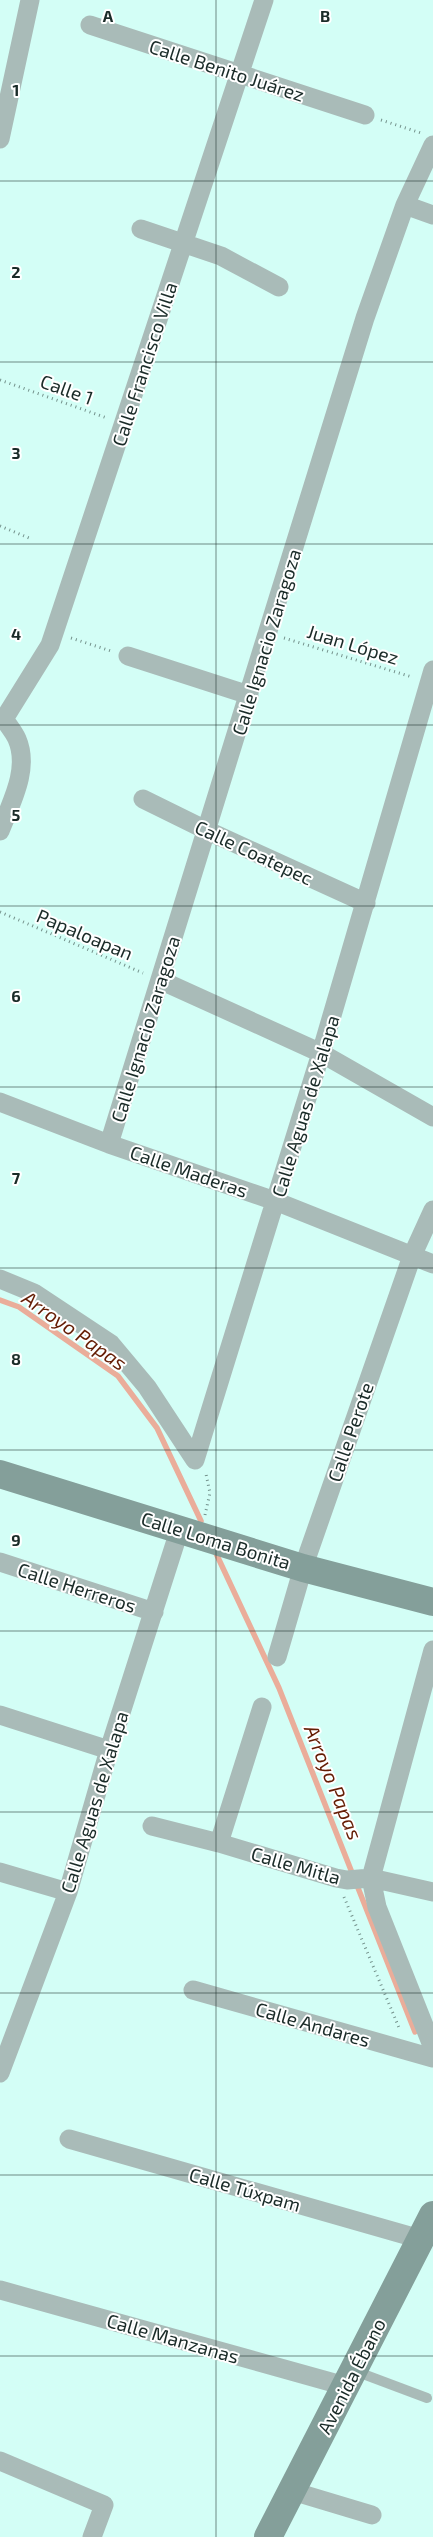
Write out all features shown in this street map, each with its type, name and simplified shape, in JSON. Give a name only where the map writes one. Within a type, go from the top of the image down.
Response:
[{"type":"street","points":[[0,139],[30,0]]},
{"type":"street","name":"Calle Francisco Villa","points":[[2,718],[50,644],[241,74],[264,0]]},
{"type":"street","name":"Calle Benito Juárez","points":[[90,25],[364,114]]},
{"type":"street","name":"Calle Ignacio Zaragoza","points":[[109,1144],[208,831],[365,318],[429,139]]},
{"type":"street","points":[[405,205],[433,214]]},
{"type":"street","points":[[141,229],[220,256],[280,287]]},
{"type":"street","points":[[128,656],[249,695]]},
{"type":"street","name":"Calle Aguas de Xalapa","points":[[196,1460],[366,903],[431,676]]},
{"type":"street","points":[[0,831],[17,787],[22,762],[17,739],[2,718]]},
{"type":"street","name":"Calle Coatepec","points":[[143,798],[208,831],[366,903]]},
{"type":"street","points":[[160,980],[321,1053],[433,1117]]},
{"type":"street","name":"Calle Maderas","points":[[0,1102],[109,1144],[275,1201],[433,1264]]},
{"type":"street","name":"Calle Perote","points":[[277,1657],[303,1568],[412,1256],[433,1210]]},
{"type":"street","points":[[0,1279],[34,1293],[111,1344],[147,1387],[196,1460]]},
{"type":"street","name":"Calle Loma Bonita","points":[[0,1474],[180,1528],[303,1568],[433,1602]]},
{"type":"street","name":"Calle Aguas de Xalapa","points":[[0,2073],[68,1892],[109,1750],[180,1528]]},
{"type":"street","name":"Calle Herreros","points":[[0,1562],[154,1612]]},
{"type":"street","points":[[433,1650],[354,1879],[372,1892],[433,2048]]},
{"type":"street","points":[[218,1843],[262,1707]]},
{"type":"street","points":[[0,1715],[109,1750]]},
{"type":"street","name":"Calle Mitla","points":[[152,1826],[354,1879],[433,1892]]},
{"type":"street","points":[[0,1872],[68,1892]]},
{"type":"street","name":"Calle Andares","points":[[193,1990],[433,2058]]},
{"type":"street","name":"Calle Túxpam","points":[[69,2139],[420,2239]]},
{"type":"street","name":"Avenida Ébano","points":[[268,2537],[433,2215]]},
{"type":"street","name":"Calle Manzanas","points":[[0,2290],[349,2378]]},
{"type":"street","points":[[0,2461],[104,2505],[92,2537]]},
{"type":"street","points":[[292,2491],[372,2515]]},
{"type":"lane","points":[[349,2378],[427,2398]]},
{"type":"path","points":[[364,114],[429,139]]},
{"type":"path","name":"Calle 1","points":[[0,380],[124,424]]},
{"type":"path","points":[[0,526],[29,538]]},
{"type":"path","points":[[54,632],[128,656]]},
{"type":"path","name":"Juan López","points":[[269,633],[431,676]]},
{"type":"path","name":"Papaloapan","points":[[0,912],[160,980]]},
{"type":"path","points":[[196,1460],[206,1473],[210,1492],[205,1514],[212,1539]]},
{"type":"path","points":[[354,1879],[409,2051]]},
{"type":"waterway","name":"Arroyo Papas","points":[[0,1300],[19,1307],[118,1376],[157,1428],[201,1521]]},
{"type":"waterway","name":"Arroyo Papas","points":[[214,1549],[279,1688],[415,2032]]}]
